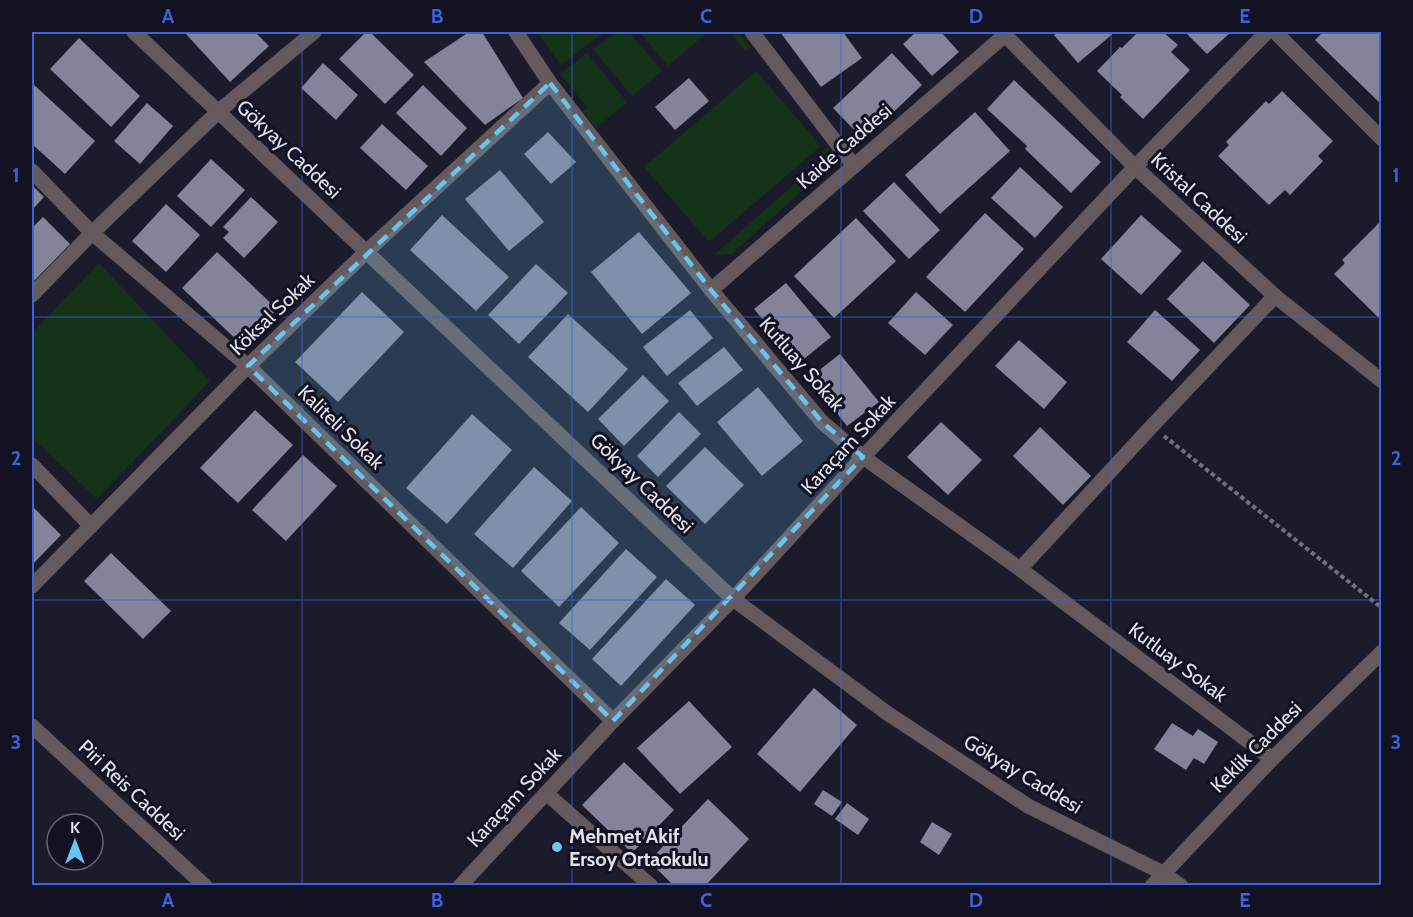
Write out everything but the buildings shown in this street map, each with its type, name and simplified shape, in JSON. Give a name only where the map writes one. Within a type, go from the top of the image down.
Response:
[{"type":"street","name":"Gökyay Caddesi","points":[[134,32],[733,599],[887,713],[1028,806],[1163,873],[1181,885]]},
{"type":"street","points":[[32,296],[92,233],[219,111],[314,32]]},
{"type":"street","name":"Kutluay Sokak","points":[[516,32],[550,83],[711,290],[822,422],[864,457],[1020,569],[1272,759]]},
{"type":"street","points":[[752,32],[854,166]]},
{"type":"street","name":"Karaçam Sokak","points":[[460,885],[614,721],[733,599],[1135,167],[1267,32]]},
{"type":"street","points":[[1275,32],[1382,139]]},
{"type":"street","name":"Kaide Caddesi","points":[[711,290],[1004,33]]},
{"type":"street","name":"Kristal Caddesi","points":[[1004,33],[1135,167],[1275,296],[1382,381]]},
{"type":"street","name":"Köksal Sokak","points":[[32,586],[248,366],[367,251],[550,83]]},
{"type":"street","name":"Kaliteli Sokak","points":[[32,171],[92,233],[248,366],[614,721]]},
{"type":"street","points":[[1020,569],[1275,296]]},
{"type":"street","points":[[32,465],[91,526]]},
{"type":"street","name":"Keklik Caddesi","points":[[1152,885],[1272,759],[1382,652]]},
{"type":"street","name":"Piri Reis Caddesi","points":[[32,726],[205,885]]},
{"type":"street","points":[[546,793],[651,885]]},
{"type":"path","points":[[1152,426],[1382,608]]},
{"type":"highlighted area","points":[[550,83],[711,290],[822,422],[863,457],[613,721],[248,366]]},
{"type":"green space","points":[[537,32],[604,32],[561,65]]},
{"type":"green space","points":[[616,32],[629,32],[662,71],[632,96],[593,49]]},
{"type":"green space","points":[[640,32],[708,32],[668,66]]},
{"type":"green space","points":[[730,32],[738,32],[750,47],[745,51]]},
{"type":"green space","points":[[587,53],[627,102],[596,128],[582,112],[587,107],[560,74]]},
{"type":"green space","points":[[756,71],[821,146],[709,242],[644,167]]},
{"type":"green space","points":[[828,147],[836,157],[835,161],[732,254],[714,255],[824,158],[821,152]]},
{"type":"green space","points":[[99,263],[210,381],[97,499],[32,438],[32,333]]},
{"type":"place","name":"Mehmet Akif Ersoy Ortaokulu","points":[[557,847]]}]
